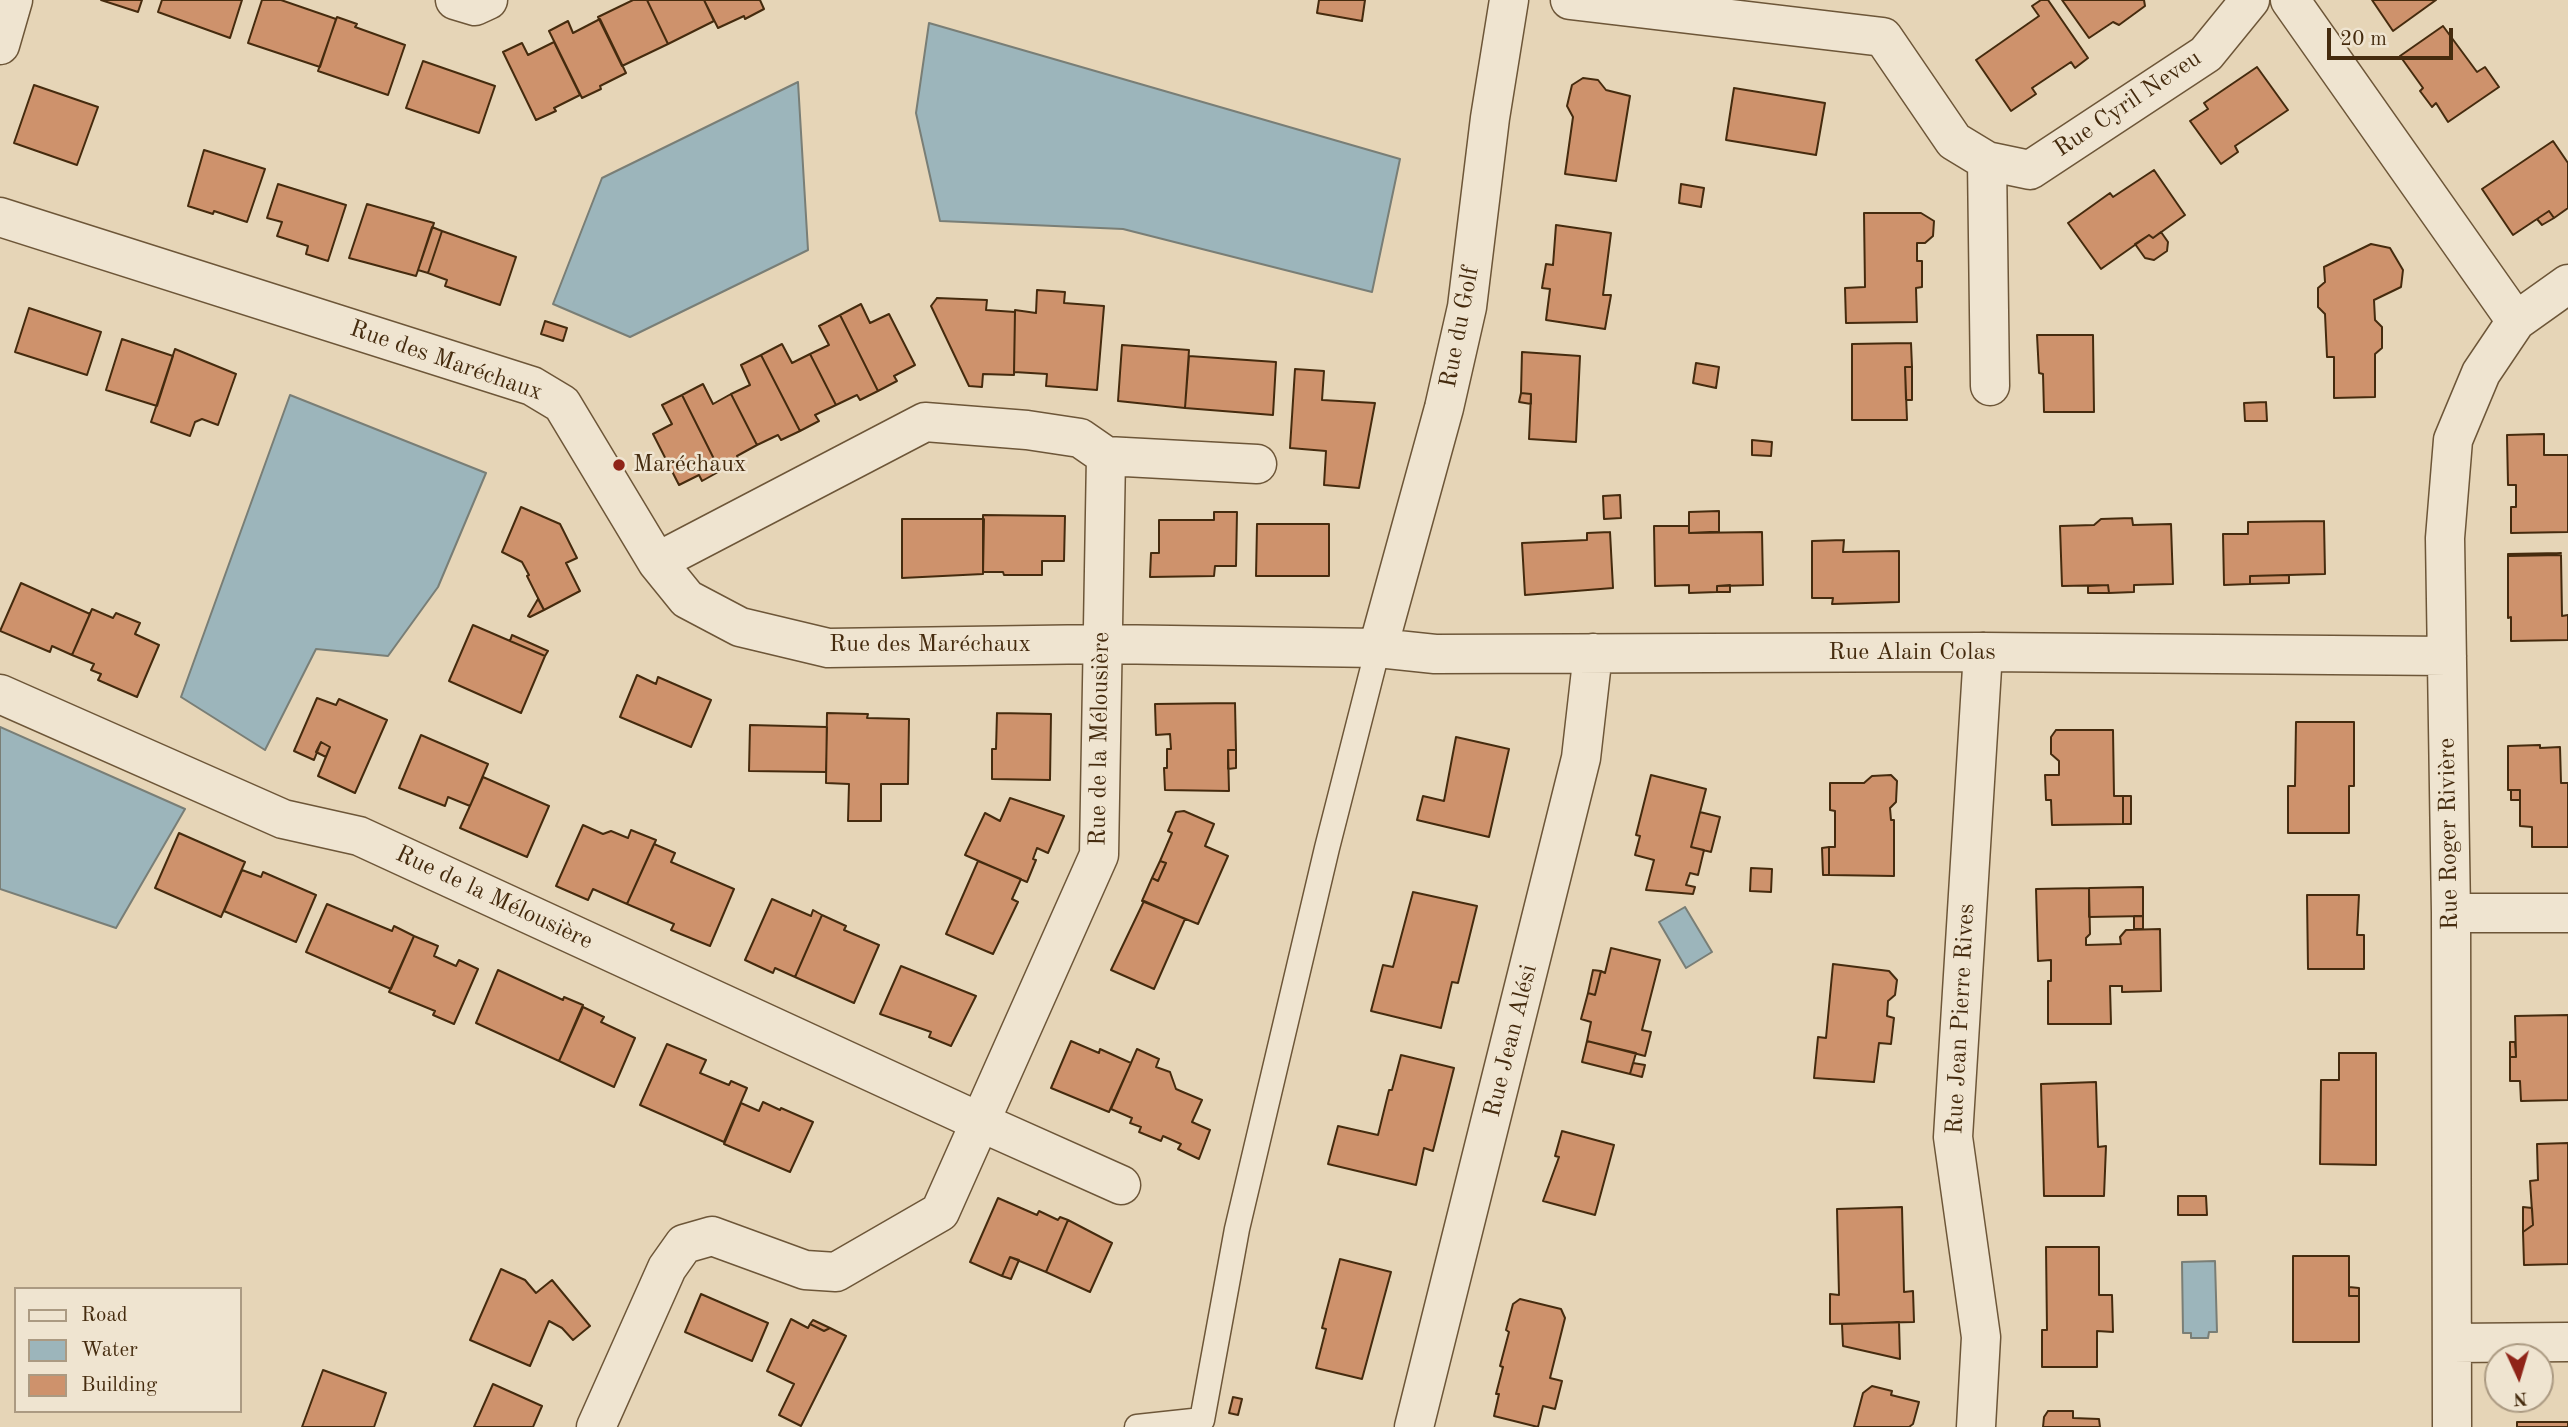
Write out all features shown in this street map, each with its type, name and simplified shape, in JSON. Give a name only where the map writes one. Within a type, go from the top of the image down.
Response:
[{"type":"street","points":[[0,45],[13,0]]},
{"type":"street","points":[[455,0],[475,6],[488,0]]},
{"type":"street","name":"Rue du Golf","points":[[1378,648],[1444,408],[1467,307],[1490,118],[1509,0]]},
{"type":"street","name":"Rue Cyril Neveu","points":[[1570,0],[1883,37],[1954,141],[1987,161],[2031,170],[2206,54],[2250,0]]},
{"type":"street","points":[[2290,0],[2516,321]]},
{"type":"street","points":[[1987,161],[1990,386]]},
{"type":"street","name":"Rue des Maréchaux","points":[[0,217],[532,386],[562,404],[657,562],[687,599],[740,627],[828,648],[1102,644],[1378,648]]},
{"type":"street","name":"Rue Roger Rivière","points":[[2452,1427],[2451,913],[2445,538],[2453,440],[2482,373],[2516,321],[2568,284]]},
{"type":"street","points":[[657,562],[925,422],[1027,430],[1080,438],[1106,456],[1257,464]]},
{"type":"street","name":"Rue de la Mélousière","points":[[980,1122],[1099,855],[1106,456]]},
{"type":"street","name":"Rue Alain Colas","points":[[1378,648],[1435,654],[1983,652],[2446,656]]},
{"type":"street","name":"Rue Jean Pierre Rives","points":[[1976,1427],[1981,1337],[1953,1137],[1983,652]]},
{"type":"street","name":"Rue Jean Alési","points":[[1414,1427],[1581,758],[1594,653]]},
{"type":"street","name":"Rue de la Mélousière","points":[[0,694],[283,819],[359,836],[1121,1185]]},
{"type":"street","points":[[2451,913],[2568,914]]},
{"type":"street","points":[[596,1427],[667,1268],[684,1244],[712,1236],[805,1270],[836,1272],[940,1212],[980,1122]]},
{"type":"street","points":[[2453,1343],[2568,1342]]},
{"type":"lane","points":[[1137,1427],[1202,1420],[1237,1229],[1324,861],[1378,648]]},
{"type":"water","points":[[929,23],[1400,159],[1372,292],[1123,229],[940,221],[916,113]]},
{"type":"water","points":[[798,82],[808,250],[630,337],[553,304],[602,178]]},
{"type":"water","points":[[290,395],[486,473],[438,587],[388,656],[316,649],[265,750],[181,697]]},
{"type":"water","points":[[0,727],[185,809],[116,928],[0,889]]},
{"type":"water","points":[[1685,907],[1712,952],[1686,968],[1659,922]]},
{"type":"water","points":[[2215,1261],[2217,1332],[2209,1332],[2208,1338],[2191,1338],[2191,1333],[2183,1333],[2182,1262]]},
{"type":"building","points":[[101,0],[142,0],[138,12]]},
{"type":"building","points":[[162,0],[242,0],[230,38],[158,12]]},
{"type":"building","points":[[262,0],[281,0],[336,19],[320,67],[248,43]]},
{"type":"building","points":[[633,0],[647,0],[668,44],[622,66],[598,17]]},
{"type":"building","points":[[647,0],[704,0],[714,21],[668,44]]},
{"type":"building","points":[[704,0],[760,0],[764,9],[718,28]]},
{"type":"building","points":[[1319,0],[1365,0],[1362,21],[1317,13]]},
{"type":"building","points":[[2041,0],[2048,0],[2088,58],[2075,68],[2071,62],[2032,88],[2036,94],[2011,111],[1976,60],[2039,16],[2032,6]]},
{"type":"building","points":[[2062,0],[2144,0],[2145,6],[2119,25],[2113,22],[2089,38]]},
{"type":"building","points":[[2372,0],[2436,0],[2393,31]]},
{"type":"building","points":[[337,17],[357,24],[355,27],[405,45],[388,95],[318,71]]},
{"type":"building","points":[[600,19],[626,73],[582,98],[549,31],[568,21],[573,33]]},
{"type":"building","points":[[2443,26],[2477,72],[2485,67],[2499,87],[2448,122],[2436,103],[2432,107],[2420,91],[2423,88],[2400,56]]},
{"type":"building","points":[[554,42],[580,95],[536,120],[503,52],[522,43],[528,55]]},
{"type":"building","points":[[423,61],[495,86],[479,133],[406,108]]},
{"type":"building","points":[[2257,67],[2288,110],[2235,146],[2238,152],[2221,164],[2190,121],[2208,109],[2204,103]]},
{"type":"building","points":[[1583,78],[1598,80],[1606,90],[1630,96],[1616,181],[1565,174],[1573,117],[1567,106],[1572,85]]},
{"type":"building","points":[[34,85],[98,107],[77,165],[14,143]]},
{"type":"building","points":[[1734,88],[1825,103],[1816,155],[1726,140]]},
{"type":"building","points":[[2553,141],[2568,163],[2568,208],[2554,218],[2549,211],[2513,235],[2482,189]]},
{"type":"building","points":[[204,150],[265,169],[247,222],[188,206]]},
{"type":"building","points":[[2154,170],[2185,215],[2153,238],[2149,235],[2101,269],[2068,223],[2110,193],[2113,197]]},
{"type":"building","points":[[278,184],[346,205],[328,261],[306,254],[308,246],[277,236],[282,222],[267,218]]},
{"type":"building","points":[[1681,184],[1704,188],[1701,207],[1679,203]]},
{"type":"building","points":[[367,204],[434,223],[416,276],[349,258]]},
{"type":"building","points":[[2549,211],[2554,218],[2542,225],[2537,219]]},
{"type":"building","points":[[1864,213],[1921,213],[1934,221],[1933,236],[1925,243],[1917,243],[1917,261],[1922,261],[1922,287],[1916,288],[1917,322],[1846,323],[1845,288],[1865,287]]},
{"type":"building","points":[[1556,225],[1611,233],[1603,295],[1611,295],[1605,329],[1546,320],[1550,289],[1542,288],[1546,264],[1553,265]]},
{"type":"building","points":[[432,227],[442,231],[428,273],[418,270]]},
{"type":"building","points":[[442,231],[516,257],[500,305],[445,286],[447,280],[428,273]]},
{"type":"building","points":[[2161,232],[2168,242],[2167,251],[2154,260],[2145,258],[2135,244],[2149,235],[2153,238]]},
{"type":"building","points":[[2371,244],[2390,248],[2403,270],[2401,287],[2374,300],[2375,320],[2382,327],[2382,348],[2375,354],[2375,397],[2334,398],[2334,357],[2327,357],[2325,314],[2318,307],[2318,288],[2325,282],[2324,267]]},
{"type":"building","points":[[1037,290],[1065,292],[1064,303],[1104,306],[1097,390],[1046,386],[1047,374],[1014,372],[1015,310],[1036,313]]},
{"type":"building","points":[[937,298],[987,300],[986,310],[1015,312],[1014,375],[983,374],[982,387],[969,386],[931,306]]},
{"type":"building","points":[[861,304],[870,323],[889,314],[915,365],[894,376],[897,381],[878,391],[840,315]]},
{"type":"building","points":[[29,308],[101,332],[87,375],[15,352]]},
{"type":"building","points":[[840,315],[878,391],[860,400],[857,395],[836,405],[810,354],[829,345],[819,326]]},
{"type":"building","points":[[545,321],[567,328],[563,341],[541,334]]},
{"type":"building","points":[[2037,335],[2093,335],[2094,412],[2044,412],[2043,374],[2039,373]]},
{"type":"building","points":[[122,339],[173,356],[157,406],[106,390]]},
{"type":"building","points":[[1911,343],[1912,367],[1905,367],[1907,420],[1852,420],[1852,344]]},
{"type":"building","points":[[782,344],[792,363],[810,354],[836,405],[815,415],[819,421],[800,431],[761,355]]},
{"type":"building","points":[[1122,345],[1189,350],[1185,408],[1118,401]]},
{"type":"building","points":[[175,349],[236,374],[218,425],[202,419],[195,422],[190,436],[151,422]]},
{"type":"building","points":[[1522,352],[1580,356],[1576,442],[1529,439],[1531,394],[1521,393]]},
{"type":"building","points":[[761,355],[800,431],[781,440],[778,435],[757,445],[731,394],[750,385],[741,365]]},
{"type":"building","points":[[1189,356],[1276,362],[1273,415],[1185,408]]},
{"type":"building","points":[[1696,363],[1719,367],[1716,388],[1693,383]]},
{"type":"building","points":[[1905,367],[1912,367],[1912,400],[1906,400]]},
{"type":"building","points":[[1295,369],[1324,371],[1322,400],[1375,403],[1359,488],[1324,485],[1326,451],[1290,448]]},
{"type":"building","points":[[703,384],[713,404],[731,394],[757,445],[737,456],[739,461],[720,471],[682,395]]},
{"type":"building","points":[[1521,393],[1531,394],[1531,404],[1519,402]]},
{"type":"building","points":[[682,395],[720,471],[702,481],[699,475],[679,485],[653,434],[672,424],[662,405]]},
{"type":"building","points":[[2266,402],[2267,421],[2245,421],[2244,403]]},
{"type":"building","points":[[2544,434],[2544,455],[2568,455],[2568,532],[2511,533],[2511,507],[2516,507],[2516,485],[2508,485],[2507,435]]},
{"type":"building","points":[[1752,440],[1772,442],[1771,456],[1752,455]]},
{"type":"building","points":[[1620,495],[1621,518],[1604,519],[1603,496]]},
{"type":"building","points":[[521,507],[560,524],[577,558],[566,563],[580,591],[544,610],[522,562],[502,552]]},
{"type":"building","points":[[1719,511],[1719,532],[1689,533],[1689,512]]},
{"type":"building","points":[[1214,512],[1237,512],[1236,566],[1215,566],[1214,576],[1150,577],[1151,553],[1159,553],[1159,520],[1214,520]]},
{"type":"building","points":[[983,515],[1065,516],[1064,561],[1042,561],[1042,575],[983,572]]},
{"type":"building","points":[[2132,518],[2133,525],[2171,524],[2173,584],[2134,585],[2134,592],[2109,593],[2108,585],[2062,586],[2060,526],[2094,525],[2101,519]]},
{"type":"building","points":[[902,519],[984,519],[983,574],[902,578]]},
{"type":"building","points":[[2324,521],[2325,574],[2250,576],[2250,584],[2224,585],[2223,534],[2248,534],[2248,522]]},
{"type":"building","points":[[1257,524],[1329,524],[1329,576],[1256,576]]},
{"type":"building","points":[[1654,526],[1689,526],[1689,533],[1762,532],[1763,585],[1717,586],[1717,592],[1689,593],[1689,585],[1655,586]]},
{"type":"building","points":[[1610,532],[1613,588],[1525,595],[1522,543],[1587,540],[1587,533]]},
{"type":"building","points":[[1844,540],[1843,552],[1899,551],[1899,602],[1832,604],[1833,598],[1812,598],[1812,541]]},
{"type":"building","points":[[2561,553],[2508,556],[2508,554]]},
{"type":"building","points":[[2561,555],[2562,616],[2568,615],[2568,640],[2511,641],[2511,617],[2508,618],[2508,556]]},
{"type":"building","points":[[2289,575],[2289,583],[2250,584],[2250,576]]},
{"type":"building","points":[[21,583],[90,614],[72,655],[52,646],[50,652],[0,631]]},
{"type":"building","points":[[1730,585],[1730,592],[1717,592],[1717,586]]},
{"type":"building","points":[[2108,585],[2109,593],[2088,593],[2088,586]]},
{"type":"building","points":[[538,599],[544,610],[528,616]]},
{"type":"building","points":[[92,609],[113,618],[116,613],[140,623],[135,634],[159,645],[137,697],[98,680],[101,674],[91,670],[94,664],[72,655]]},
{"type":"building","points":[[473,625],[545,656],[521,713],[449,681]]},
{"type":"building","points":[[512,635],[548,651],[545,656],[510,641]]},
{"type":"building","points":[[637,675],[656,684],[658,677],[711,700],[691,747],[620,717]]},
{"type":"building","points":[[317,698],[336,705],[339,699],[387,720],[355,793],[318,776],[330,747],[321,742],[314,760],[294,751]]},
{"type":"building","points":[[1235,703],[1236,750],[1228,750],[1229,791],[1165,790],[1164,768],[1167,768],[1167,749],[1171,749],[1170,734],[1156,735],[1155,704]]},
{"type":"building","points":[[827,713],[909,719],[908,784],[881,784],[881,821],[848,821],[849,784],[826,783]]},
{"type":"building","points":[[997,713],[1051,714],[1050,780],[992,779],[992,749],[996,749]]},
{"type":"building","points":[[2296,722],[2354,722],[2354,786],[2349,786],[2349,833],[2288,833],[2288,786],[2295,786]]},
{"type":"building","points":[[750,725],[827,727],[826,772],[749,771]]},
{"type":"building","points":[[2056,730],[2113,730],[2114,796],[2123,796],[2123,824],[2052,825],[2051,800],[2046,800],[2045,775],[2059,775],[2059,761],[2051,754],[2051,737]]},
{"type":"building","points":[[421,735],[488,764],[470,806],[448,797],[445,806],[399,788]]},
{"type":"building","points":[[1456,737],[1509,749],[1489,837],[1417,820],[1423,796],[1444,801]]},
{"type":"building","points":[[321,742],[330,747],[326,757],[316,752]]},
{"type":"building","points":[[2540,745],[2540,748],[2560,747],[2561,783],[2568,783],[2568,847],[2532,847],[2532,827],[2520,826],[2520,790],[2508,790],[2508,746]]},
{"type":"building","points":[[1228,750],[1236,750],[1236,768],[1228,769]]},
{"type":"building","points":[[1651,775],[1706,789],[1691,847],[1704,850],[1698,875],[1690,873],[1686,885],[1695,887],[1693,894],[1646,890],[1654,860],[1635,855],[1640,836],[1636,835]]},
{"type":"building","points":[[1891,775],[1897,781],[1896,802],[1890,808],[1891,820],[1894,820],[1894,876],[1829,875],[1829,847],[1835,847],[1835,811],[1830,810],[1830,783],[1864,783],[1872,776]]},
{"type":"building","points":[[483,777],[549,806],[527,857],[460,828]]},
{"type":"building","points":[[2511,790],[2520,790],[2520,800],[2511,800]]},
{"type":"building","points":[[2123,796],[2131,796],[2131,824],[2123,824]]},
{"type":"building","points":[[1010,798],[1064,816],[1048,853],[1037,848],[1033,859],[1036,860],[1027,882],[965,855],[985,813],[1000,821]]},
{"type":"building","points":[[1184,811],[1214,824],[1205,846],[1228,856],[1198,924],[1142,901],[1152,878],[1158,881],[1166,863],[1160,861],[1172,833],[1168,831],[1176,812]]},
{"type":"building","points":[[1700,812],[1720,817],[1711,852],[1691,847]]},
{"type":"building","points":[[583,825],[603,834],[611,831],[628,838],[631,830],[656,840],[627,904],[593,889],[588,900],[556,886]]},
{"type":"building","points":[[179,833],[245,862],[221,917],[155,888]]},
{"type":"building","points":[[654,844],[675,853],[671,862],[734,889],[710,946],[671,930],[674,924],[627,904]]},
{"type":"building","points":[[1829,847],[1829,875],[1823,875],[1822,848]]},
{"type":"building","points":[[978,861],[1021,879],[1012,899],[1018,902],[993,954],[946,934]]},
{"type":"building","points":[[1160,861],[1166,863],[1158,881],[1152,878]]},
{"type":"building","points":[[1751,868],[1772,869],[1771,892],[1750,891]]},
{"type":"building","points":[[242,870],[261,877],[263,872],[316,895],[296,942],[224,911]]},
{"type":"building","points":[[2143,887],[2143,916],[2089,917],[2089,888]]},
{"type":"building","points":[[2089,888],[2090,934],[2086,938],[2086,945],[2121,944],[2120,937],[2126,930],[2160,929],[2161,991],[2122,992],[2122,986],[2110,986],[2111,1024],[2048,1024],[2051,960],[2038,961],[2036,889]]},
{"type":"building","points":[[1413,892],[1477,906],[1458,983],[1452,982],[1441,1028],[1371,1011],[1383,965],[1393,967]]},
{"type":"building","points":[[2307,895],[2359,895],[2357,935],[2364,935],[2364,969],[2308,969]]},
{"type":"building","points":[[772,899],[811,916],[813,910],[822,915],[795,977],[775,968],[773,973],[745,960]]},
{"type":"building","points":[[1144,901],[1185,919],[1154,989],[1111,970]]},
{"type":"building","points":[[327,904],[392,931],[394,926],[414,936],[391,989],[306,952]]},
{"type":"building","points":[[822,915],[846,926],[844,930],[879,945],[854,1003],[795,977]]},
{"type":"building","points":[[2134,916],[2143,916],[2143,929],[2134,929]]},
{"type":"building","points":[[414,936],[438,946],[434,956],[456,966],[459,960],[478,969],[454,1024],[433,1015],[435,1011],[389,992]]},
{"type":"building","points":[[1611,948],[1660,960],[1642,1030],[1651,1032],[1645,1056],[1587,1041],[1591,1022],[1581,1019],[1588,993],[1595,995],[1601,971],[1605,973]]},
{"type":"building","points":[[1833,964],[1889,971],[1897,980],[1895,995],[1888,1001],[1887,1016],[1894,1018],[1891,1044],[1879,1043],[1874,1082],[1814,1078],[1818,1037],[1826,1038]]},
{"type":"building","points":[[901,966],[976,996],[951,1046],[929,1037],[931,1032],[880,1014]]},
{"type":"building","points":[[498,970],[563,1000],[564,997],[583,1005],[559,1061],[476,1023]]},
{"type":"building","points":[[1593,970],[1601,971],[1595,995],[1588,993]]},
{"type":"building","points":[[583,1007],[604,1017],[601,1022],[635,1038],[614,1087],[559,1061]]},
{"type":"building","points":[[2568,1015],[2568,1100],[2521,1101],[2520,1081],[2510,1081],[2510,1057],[2516,1057],[2515,1016]]},
{"type":"building","points":[[1071,1041],[1099,1053],[1100,1049],[1131,1063],[1109,1112],[1051,1088]]},
{"type":"building","points":[[1587,1041],[1636,1053],[1630,1074],[1582,1062]]},
{"type":"building","points":[[2510,1042],[2515,1042],[2516,1057],[2510,1057]]},
{"type":"building","points":[[667,1044],[706,1060],[700,1073],[729,1085],[731,1081],[747,1088],[724,1142],[640,1105]]},
{"type":"building","points":[[1137,1049],[1159,1059],[1156,1067],[1170,1072],[1176,1089],[1202,1100],[1192,1122],[1210,1130],[1199,1159],[1178,1149],[1181,1144],[1163,1136],[1161,1141],[1139,1132],[1141,1127],[1130,1123],[1132,1118],[1111,1109]]},
{"type":"building","points":[[2339,1053],[2376,1053],[2376,1165],[2320,1164],[2321,1080],[2339,1080]]},
{"type":"building","points":[[1401,1055],[1454,1068],[1433,1151],[1424,1148],[1416,1185],[1328,1164],[1338,1126],[1378,1135]]},
{"type":"building","points":[[1633,1063],[1645,1065],[1642,1077],[1630,1074]]},
{"type":"building","points":[[2096,1082],[2098,1147],[2106,1146],[2104,1196],[2044,1196],[2041,1084]]},
{"type":"building","points":[[763,1102],[813,1122],[790,1172],[724,1144],[741,1103],[759,1111]]},
{"type":"building","points":[[1562,1131],[1614,1145],[1595,1215],[1543,1201],[1559,1157],[1555,1156]]},
{"type":"building","points":[[2568,1143],[2568,1264],[2524,1265],[2523,1232],[2533,1225],[2530,1181],[2538,1180],[2537,1144]]},
{"type":"building","points":[[2178,1196],[2206,1196],[2207,1215],[2178,1215]]},
{"type":"building","points":[[998,1198],[1037,1215],[1039,1211],[1058,1220],[1060,1217],[1068,1220],[1046,1272],[1010,1257],[1002,1276],[970,1262]]},
{"type":"building","points":[[1902,1207],[1904,1292],[1913,1291],[1914,1322],[1830,1324],[1830,1294],[1839,1295],[1837,1209]]},
{"type":"building","points":[[2523,1207],[2532,1208],[2533,1225],[2523,1232]]},
{"type":"building","points":[[1068,1220],[1112,1243],[1090,1292],[1046,1272]]},
{"type":"building","points":[[2046,1247],[2099,1247],[2099,1295],[2112,1295],[2113,1332],[2097,1331],[2097,1367],[2042,1367],[2042,1330],[2047,1330]]},
{"type":"building","points":[[2293,1256],[2349,1256],[2349,1296],[2359,1296],[2359,1342],[2293,1342]]},
{"type":"building","points":[[1010,1257],[1019,1260],[1011,1279],[1002,1276]]},
{"type":"building","points":[[1340,1259],[1391,1272],[1362,1379],[1316,1368],[1326,1329],[1322,1328]]},
{"type":"building","points":[[501,1269],[525,1280],[536,1293],[552,1280],[590,1326],[573,1340],[562,1328],[549,1321],[530,1366],[470,1340]]},
{"type":"building","points":[[2349,1287],[2359,1288],[2359,1296],[2349,1296]]},
{"type":"building","points":[[701,1294],[768,1323],[752,1361],[685,1332]]},
{"type":"building","points":[[1520,1299],[1561,1309],[1565,1318],[1550,1378],[1562,1381],[1555,1409],[1543,1406],[1538,1427],[1494,1416],[1503,1367],[1500,1366],[1509,1332],[1506,1330],[1513,1304]]},
{"type":"building","points":[[791,1319],[808,1328],[810,1324],[824,1331],[830,1328],[846,1336],[801,1426],[779,1415],[794,1384],[767,1371]]},
{"type":"building","points":[[813,1320],[830,1328],[824,1331],[810,1324]]},
{"type":"building","points":[[1899,1322],[1900,1359],[1843,1346],[1842,1324]]},
{"type":"building","points":[[323,1370],[386,1393],[374,1427],[302,1427]]},
{"type":"building","points":[[493,1384],[542,1406],[533,1427],[474,1427]]},
{"type":"building","points":[[1872,1386],[1892,1391],[1891,1395],[1919,1402],[1913,1424],[1909,1427],[1854,1427],[1863,1393]]},
{"type":"building","points":[[1233,1397],[1242,1399],[1238,1415],[1229,1413]]},
{"type":"building","points":[[2048,1411],[2073,1411],[2073,1418],[2099,1419],[2100,1427],[2043,1427]]},
{"type":"building","points":[[2517,1422],[2568,1422],[2568,1427],[2517,1427]]},
{"type":"place","name":"Maréchaux","points":[[619,465]]}]
